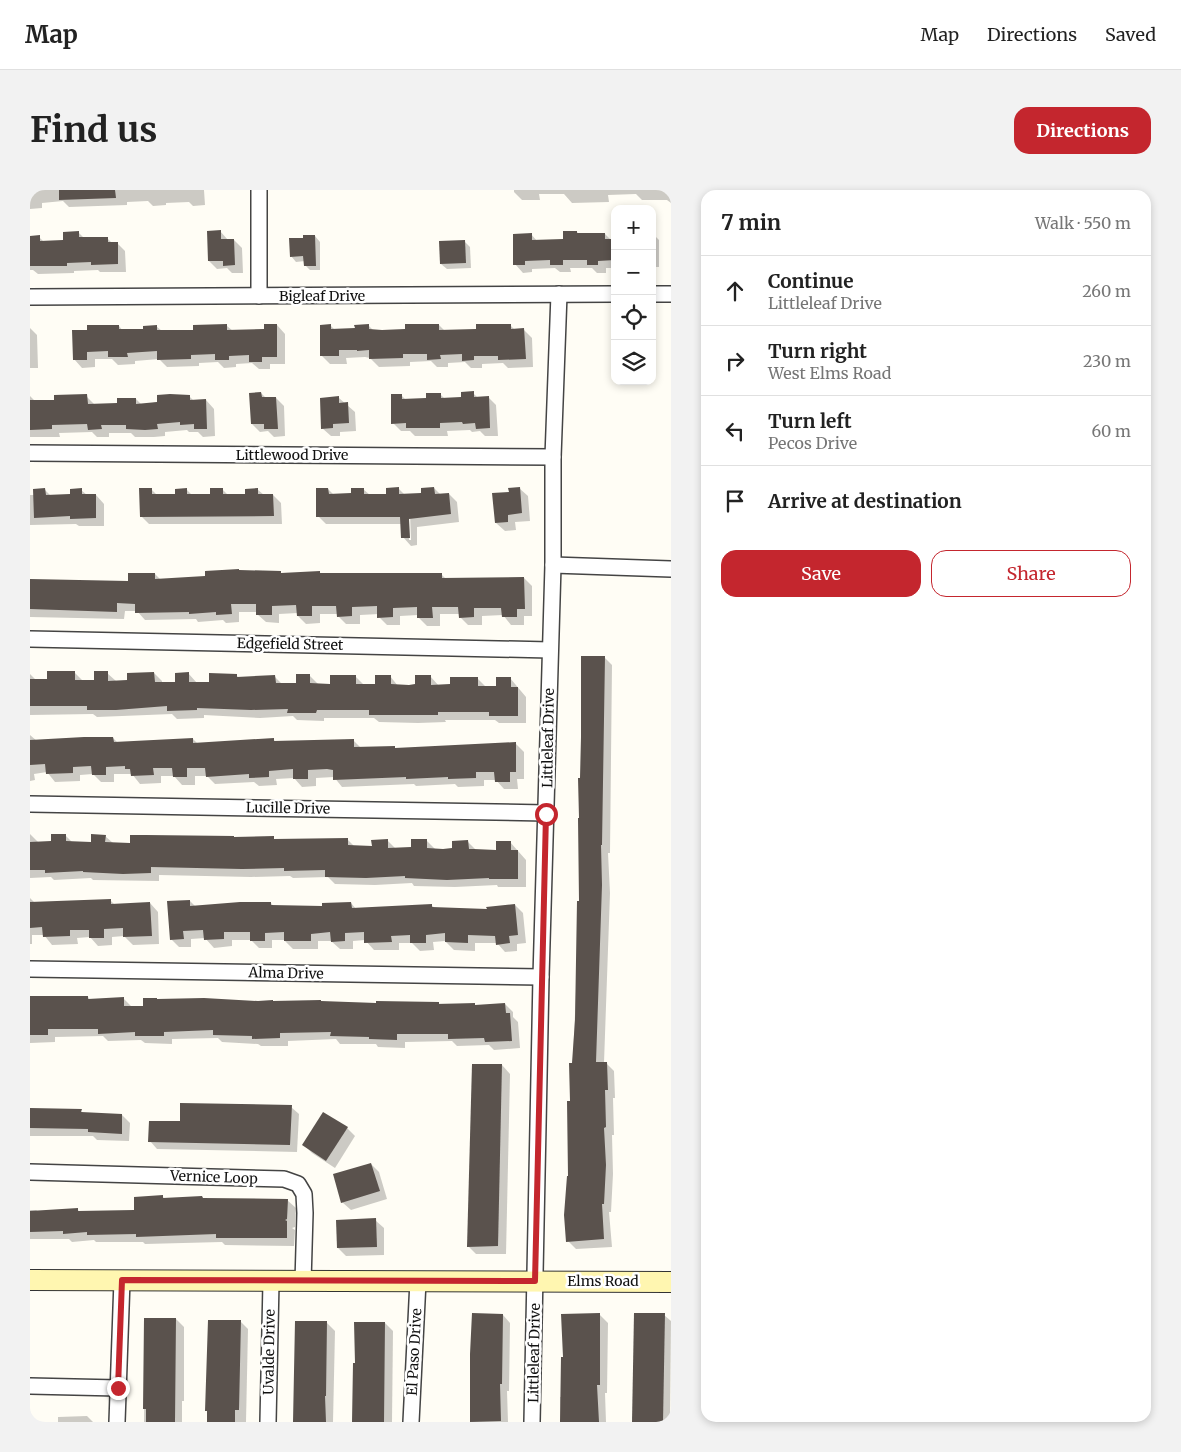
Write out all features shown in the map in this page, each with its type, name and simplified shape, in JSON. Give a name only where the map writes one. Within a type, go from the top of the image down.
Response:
[{"type":"main road","name":"Elms Road","points":[[30,1280],[671,1282]]},
{"type":"street","points":[[259,190],[259,296]]},
{"type":"street","name":"Littleleaf Drive","points":[[532,1422],[541,977],[553,565],[553,457],[559,294]]},
{"type":"street","name":"Bigleaf Drive","points":[[30,297],[611,294]]},
{"type":"street","points":[[656,294],[671,294]]},
{"type":"street","name":"Littlewood Drive","points":[[30,453],[553,457]]},
{"type":"street","points":[[553,565],[671,569]]},
{"type":"street","name":"Edgefield Street","points":[[30,639],[550,650]]},
{"type":"street","name":"Lucille Drive","points":[[30,804],[546,814]]},
{"type":"street","name":"Alma Drive","points":[[30,969],[541,977]]},
{"type":"street","name":"Vernice Loop","points":[[30,1172],[284,1179],[298,1184],[304,1194],[305,1213],[303,1282]]},
{"type":"street","points":[[118,1422],[122,1280]]},
{"type":"street","name":"El Paso Drive","points":[[411,1422],[418,1281]]},
{"type":"street","name":"Uvalde Drive","points":[[268,1422],[271,1282]]},
{"type":"street","points":[[30,1386],[118,1388]]},
{"type":"building","points":[[59,190],[115,190],[116,198],[59,200]]},
{"type":"building","points":[[221,230],[221,239],[234,239],[235,265],[223,266],[223,261],[208,261],[207,231]]},
{"type":"building","points":[[79,231],[79,237],[108,237],[108,242],[118,242],[118,264],[91,265],[91,262],[67,263],[67,266],[30,266],[30,236],[40,235],[40,241],[63,240],[63,232]]},
{"type":"building","points":[[563,231],[605,233],[605,239],[611,239],[611,260],[598,261],[598,265],[587,265],[587,260],[563,260],[563,265],[550,265],[550,260],[525,261],[525,265],[513,265],[513,234],[532,233],[532,240],[563,239]]},
{"type":"building","points":[[303,235],[315,235],[316,266],[304,266],[303,256],[290,257],[289,238],[303,238]]},
{"type":"building","points":[[465,240],[466,263],[440,264],[439,241]]},
{"type":"building","points":[[227,324],[227,330],[264,329],[264,324],[277,324],[277,357],[262,357],[262,362],[249,362],[249,355],[229,356],[229,360],[215,360],[215,354],[191,355],[191,359],[157,360],[157,351],[127,353],[128,357],[108,357],[108,351],[87,352],[87,360],[73,360],[72,330],[87,330],[87,325],[119,325],[119,329],[143,329],[143,326],[157,325],[157,330],[193,330],[193,325]]},
{"type":"building","points":[[331,324],[331,329],[355,328],[354,325],[369,324],[369,329],[382,330],[405,329],[405,324],[439,324],[439,330],[476,329],[476,324],[511,324],[511,329],[524,328],[526,359],[498,360],[498,356],[474,356],[474,360],[462,361],[462,354],[440,355],[441,359],[427,360],[427,354],[403,354],[403,358],[369,359],[369,350],[339,350],[339,356],[320,356],[320,325]]},
{"type":"building","points":[[474,391],[474,397],[489,396],[490,428],[476,429],[475,423],[463,424],[462,422],[440,423],[440,428],[406,428],[406,423],[391,424],[391,394],[402,394],[402,399],[426,398],[426,393],[441,393],[441,398],[461,397],[461,392]]},
{"type":"building","points":[[261,392],[262,397],[276,397],[278,429],[264,429],[264,424],[251,424],[249,393]]},
{"type":"building","points":[[87,394],[88,404],[117,403],[117,398],[136,398],[136,404],[157,402],[157,395],[170,394],[190,395],[190,400],[206,399],[207,429],[194,429],[194,424],[180,425],[180,422],[157,424],[158,429],[145,430],[126,429],[126,425],[101,425],[102,429],[88,430],[87,424],[52,425],[52,429],[30,430],[30,400],[54,400],[54,395]]},
{"type":"building","points":[[339,396],[339,403],[348,402],[349,423],[333,424],[333,428],[321,429],[320,398]]},
{"type":"building","points":[[399,487],[399,494],[421,493],[421,488],[434,487],[435,494],[449,493],[451,514],[409,519],[410,538],[401,538],[400,517],[316,517],[316,488],[328,488],[329,494],[351,493],[351,488],[364,488],[364,494],[386,494],[386,488]]},
{"type":"building","points":[[520,487],[522,513],[508,515],[508,522],[495,523],[492,493],[509,492],[508,488]]},
{"type":"building","points":[[45,488],[46,495],[70,494],[70,489],[82,488],[82,494],[96,494],[96,518],[70,519],[70,516],[34,518],[33,489]]},
{"type":"building","points":[[139,488],[152,488],[152,494],[175,494],[175,489],[187,488],[187,494],[210,494],[210,488],[223,488],[223,494],[245,494],[245,489],[258,488],[258,494],[273,494],[274,516],[140,517]]},
{"type":"building","points":[[239,569],[281,571],[281,573],[320,571],[320,573],[442,573],[442,578],[524,577],[525,609],[517,609],[517,617],[502,617],[501,608],[474,608],[474,617],[459,618],[458,607],[432,607],[433,618],[417,618],[417,607],[393,608],[393,617],[377,618],[377,606],[352,607],[352,616],[337,617],[336,606],[312,606],[312,616],[297,616],[296,605],[272,606],[272,615],[256,615],[256,604],[231,604],[232,614],[216,615],[216,612],[189,614],[189,612],[135,613],[135,604],[117,603],[117,612],[30,609],[30,579],[128,581],[128,573],[155,573],[155,579],[205,576],[205,571]]},
{"type":"building","points":[[581,656],[605,656],[601,845],[602,885],[596,1062],[607,1062],[608,1090],[605,1090],[606,1127],[604,1128],[606,1165],[604,1204],[602,1204],[604,1239],[566,1242],[564,1215],[568,1176],[567,1101],[570,1101],[569,1063],[572,1063],[575,1020],[577,901],[579,901],[578,778],[580,778]]},
{"type":"building","points":[[47,671],[75,671],[75,680],[94,680],[94,671],[108,671],[108,681],[127,680],[127,673],[154,672],[155,682],[175,682],[175,673],[189,672],[189,682],[209,682],[209,673],[237,674],[237,677],[275,675],[276,683],[296,683],[296,674],[310,674],[310,683],[330,684],[330,675],[356,675],[356,684],[375,684],[375,675],[391,675],[391,684],[409,685],[415,684],[415,675],[431,675],[431,685],[450,684],[450,677],[478,677],[478,686],[496,686],[496,677],[511,677],[511,687],[518,687],[518,716],[489,716],[489,712],[438,712],[438,715],[369,715],[369,710],[317,710],[316,713],[287,713],[288,709],[197,708],[197,710],[167,711],[167,706],[87,710],[87,706],[30,706],[30,679],[47,679]]},
{"type":"building","points":[[113,737],[114,742],[193,738],[193,743],[274,738],[274,741],[354,739],[354,747],[395,746],[395,748],[516,742],[516,772],[510,772],[510,782],[495,782],[494,772],[476,772],[476,778],[406,779],[406,777],[333,780],[333,770],[327,769],[308,770],[308,779],[293,779],[293,769],[269,771],[269,777],[249,778],[249,774],[206,777],[205,768],[187,768],[187,777],[173,777],[172,768],[153,768],[154,775],[131,776],[130,769],[125,769],[125,766],[106,767],[106,775],[92,775],[91,766],[73,767],[73,773],[46,774],[45,764],[30,765],[30,740]]},
{"type":"building","points":[[51,834],[66,834],[66,841],[91,842],[91,834],[106,835],[105,842],[130,843],[130,835],[274,836],[274,839],[348,838],[348,845],[372,846],[371,840],[388,839],[388,848],[411,847],[411,839],[427,839],[427,848],[443,849],[452,848],[452,841],[468,840],[469,849],[496,850],[496,841],[511,841],[511,850],[518,850],[518,879],[447,880],[405,878],[405,876],[366,878],[325,877],[325,870],[284,871],[284,868],[151,867],[151,873],[123,874],[83,871],[45,873],[45,870],[30,870],[30,842],[51,841]]},
{"type":"building","points":[[111,899],[111,904],[150,902],[152,936],[123,937],[123,928],[104,929],[104,938],[89,938],[89,930],[70,930],[70,936],[43,937],[42,927],[30,928],[30,902]]},
{"type":"building","points":[[190,900],[190,906],[240,902],[271,902],[271,905],[322,906],[322,903],[351,902],[352,908],[432,904],[432,907],[487,909],[486,907],[515,904],[518,935],[509,936],[510,943],[496,945],[495,936],[468,935],[468,943],[445,942],[445,933],[426,935],[426,943],[410,943],[410,935],[391,936],[392,942],[364,943],[364,932],[345,933],[345,941],[331,942],[330,932],[311,934],[311,941],[284,941],[284,932],[265,933],[265,941],[250,941],[250,932],[224,932],[224,939],[204,940],[203,930],[183,931],[184,939],[170,940],[167,901]]},
{"type":"building","points":[[30,996],[88,996],[88,999],[124,997],[124,1006],[143,1006],[143,998],[204,998],[258,1001],[321,1000],[376,1003],[376,1001],[439,1002],[439,1004],[475,1003],[475,1005],[505,1003],[506,1013],[510,1013],[512,1041],[485,1042],[484,1038],[448,1039],[448,1034],[397,1034],[397,1040],[369,1039],[369,1037],[330,1036],[331,1032],[280,1033],[280,1038],[252,1039],[252,1036],[213,1035],[213,1030],[164,1032],[164,1036],[135,1036],[135,1032],[98,1034],[98,1029],[48,1029],[48,1035],[30,1035]]},
{"type":"building","points":[[472,1064],[502,1064],[498,1246],[467,1247]]},
{"type":"building","points":[[180,1103],[292,1105],[290,1145],[148,1142],[149,1121],[180,1121]]},
{"type":"building","points":[[30,1108],[82,1109],[81,1112],[122,1114],[122,1134],[88,1132],[88,1129],[30,1128]]},
{"type":"building","points":[[323,1112],[348,1127],[326,1161],[302,1145]]},
{"type":"building","points":[[371,1163],[380,1191],[341,1203],[333,1174]]},
{"type":"building","points":[[163,1195],[163,1198],[202,1196],[203,1198],[288,1199],[287,1219],[285,1220],[287,1221],[287,1238],[216,1238],[216,1234],[136,1237],[136,1234],[87,1235],[87,1232],[63,1234],[63,1231],[30,1232],[30,1211],[78,1208],[78,1211],[134,1210],[134,1197]]},
{"type":"building","points":[[376,1218],[377,1247],[337,1248],[336,1220]]},
{"type":"building","points":[[472,1313],[503,1314],[502,1384],[500,1384],[501,1421],[470,1422]]},
{"type":"building","points":[[600,1313],[600,1385],[597,1385],[599,1422],[560,1422],[561,1357],[563,1357],[561,1314]]},
{"type":"building","points":[[634,1313],[665,1313],[663,1422],[632,1422]]},
{"type":"building","points":[[144,1318],[176,1318],[175,1422],[146,1422],[146,1409],[143,1409]]},
{"type":"building","points":[[208,1320],[241,1320],[239,1410],[235,1410],[235,1422],[207,1422],[207,1411],[205,1411]]},
{"type":"building","points":[[295,1321],[327,1321],[326,1422],[293,1422]]},
{"type":"building","points":[[354,1322],[385,1322],[384,1422],[352,1422],[353,1363],[355,1363]]},
{"type":"route","points":[[118,1388],[122,1280],[271,1282],[535,1281],[546,814]]}]
